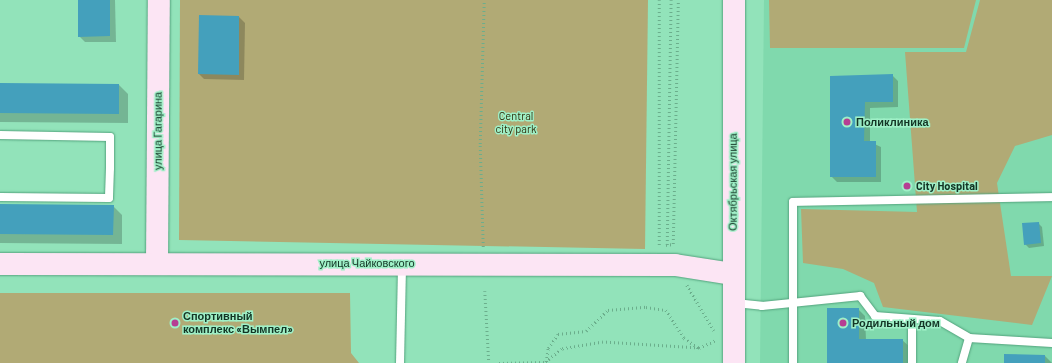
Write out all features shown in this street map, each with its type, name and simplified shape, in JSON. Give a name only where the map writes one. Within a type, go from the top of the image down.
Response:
[{"type":"street","name":"улица Гагарина","points":[[157,263],[159,0]]},
{"type":"street","name":"Октябрьская улица","points":[[734,0],[734,363]]},
{"type":"street","name":"улица Чайковского","points":[[0,264],[402,263],[675,265],[733,274]]},
{"type":"lane","points":[[0,135],[110,137],[110,168],[109,198],[0,197]]},
{"type":"lane","points":[[793,363],[793,202],[1052,197]]},
{"type":"lane","points":[[400,363],[402,263]]},
{"type":"lane","points":[[734,303],[793,304],[860,296],[875,316],[940,321],[969,338],[1052,342]]},
{"type":"lane","points":[[912,320],[912,363]]},
{"type":"lane","points":[[962,363],[969,338]]},
{"type":"path","points":[[482,255],[480,144],[484,0]]},
{"type":"path","points":[[659,0],[658,246],[673,244],[678,0]]},
{"type":"path","points":[[668,251],[671,0]]},
{"type":"path","points":[[684,281],[716,334],[722,338]]},
{"type":"path","points":[[485,291],[489,363]]},
{"type":"path","points":[[546,362],[548,348],[558,334],[586,331],[608,310],[646,307],[666,310],[684,338],[699,348]]},
{"type":"path","points":[[722,338],[722,344]]},
{"type":"path","points":[[499,363],[546,362],[562,349],[603,342],[699,348],[722,338]]},
{"type":"shaded area","name":"City Hospital","points":[[764,0],[1052,0],[1052,363],[760,363]]},
{"type":"green space","name":"Central city park","points":[[180,0],[648,0],[645,249],[179,240]]},
{"type":"green space","points":[[769,0],[976,0],[964,48],[770,48]]},
{"type":"green space","points":[[980,0],[1052,0],[1052,135],[1015,146],[997,183],[1011,276],[1052,276],[1032,325],[883,307],[874,283],[843,269],[803,263],[801,209],[917,212],[905,52],[966,52]]},
{"type":"green space","name":"Спортивный комплекс «Вымпел»","points":[[0,293],[350,293],[351,353],[359,363],[0,363]]},
{"type":"building","points":[[78,0],[110,0],[110,36],[78,37]]},
{"type":"building","points":[[199,15],[239,16],[239,75],[198,74]]},
{"type":"building","name":"Поликлиника","points":[[893,74],[893,102],[865,102],[864,141],[876,141],[876,177],[830,177],[830,76]]},
{"type":"building","points":[[0,83],[119,84],[119,114],[0,113]]},
{"type":"building","points":[[0,204],[114,205],[113,235],[0,234]]},
{"type":"building","points":[[1039,222],[1041,243],[1024,245],[1022,223]]},
{"type":"building","name":"Родильный дом","points":[[827,308],[859,308],[859,339],[903,339],[903,363],[827,363]]},
{"type":"building","points":[[1004,354],[1045,355],[1045,363],[1004,363]]},
{"type":"place","name":"Поликлиника","points":[[847,122]]},
{"type":"place","name":"City Hospital","points":[[907,186]]},
{"type":"place","name":"Спортивный комплекс «Вымпел»","points":[[175,323]]},
{"type":"place","name":"Родильный дом","points":[[843,323]]}]
